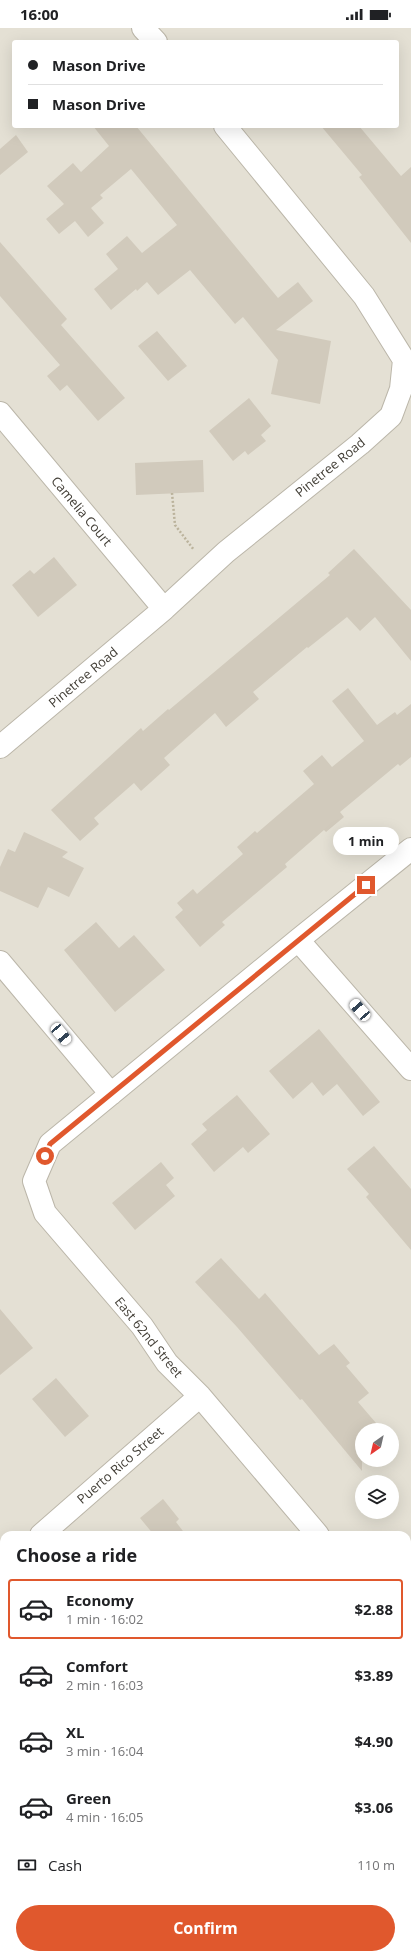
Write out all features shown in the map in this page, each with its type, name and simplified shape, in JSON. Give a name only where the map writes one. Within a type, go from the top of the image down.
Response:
[{"type":"street","points":[[143,28],[154,40]]},
{"type":"street","name":"Pinetree Road","points":[[0,747],[164,609],[208,568],[360,444],[391,416],[401,388],[404,360],[364,296],[227,128]]},
{"type":"street","name":"Camelia Court","points":[[0,413],[164,609]]},
{"type":"street","points":[[0,962],[111,1094],[411,849]]},
{"type":"street","points":[[298,940],[411,1069]]},
{"type":"street","name":"East 62nd Street","points":[[111,1094],[50,1144],[34,1180],[45,1213],[142,1326],[167,1363],[200,1396],[315,1531]]},
{"type":"street","name":"Puerto Rico Street","points":[[46,1531],[200,1396]]},
{"type":"path","points":[[172,493],[176,525],[208,568]]},
{"type":"shaded area","points":[[0,28],[411,28],[411,1531],[0,1531]]},
{"type":"building","points":[[95,128],[138,128],[278,298],[298,282],[313,301],[276,330],[331,341],[320,404],[271,394],[278,360],[243,317],[235,324],[190,270],[158,295],[147,282],[137,291],[136,289],[111,310],[94,289],[118,269],[106,254],[127,236],[142,253],[177,225],[131,169],[100,195],[103,198],[91,208],[104,223],[88,237],[75,221],[59,234],[46,219],[64,204],[47,186],[73,163],[81,172],[109,146]]},
{"type":"building","points":[[323,128],[361,128],[401,176],[411,167],[411,243],[359,177],[362,175]]},
{"type":"building","points":[[16,135],[28,152],[0,175],[0,149]]},
{"type":"building","points":[[0,242],[67,319],[61,325],[125,398],[98,421],[67,385],[60,391],[47,376],[60,365],[0,296]]},
{"type":"building","points":[[157,331],[187,366],[168,381],[138,346]]},
{"type":"building","points":[[249,398],[271,426],[261,435],[266,441],[248,455],[245,451],[233,461],[209,431]]},
{"type":"building","points":[[203,460],[204,492],[136,495],[135,463]]},
{"type":"building","points":[[354,549],[411,610],[411,661],[375,617],[360,631],[347,617],[308,648],[307,647],[253,692],[259,699],[226,727],[215,713],[164,758],[170,765],[141,791],[134,783],[94,818],[99,824],[80,841],[51,810],[141,728],[143,731],[168,709],[169,710],[330,575],[328,573]]},
{"type":"building","points":[[54,557],[77,585],[38,617],[12,585],[30,570],[34,574]]},
{"type":"building","points":[[348,688],[377,725],[395,712],[397,715],[411,704],[411,757],[400,766],[398,764],[340,812],[344,817],[326,832],[324,830],[285,864],[287,867],[222,922],[225,925],[200,947],[175,917],[183,910],[177,903],[193,889],[197,894],[243,854],[237,847],[255,831],[257,833],[314,784],[303,771],[322,755],[332,767],[364,741],[332,701]]},
{"type":"building","points":[[24,832],[68,852],[62,857],[84,868],[69,897],[48,887],[38,908],[0,891],[0,867],[8,849],[15,852]]},
{"type":"building","points":[[96,922],[119,948],[134,935],[165,970],[115,1012],[64,950]]},
{"type":"building","points":[[319,1029],[380,1102],[363,1116],[337,1084],[323,1096],[312,1082],[293,1099],[269,1071]]},
{"type":"building","points":[[237,1095],[270,1134],[248,1153],[243,1147],[214,1172],[191,1144],[207,1130],[202,1124]]},
{"type":"building","points":[[374,1146],[411,1189],[411,1250],[366,1197],[369,1194],[347,1169]]},
{"type":"building","points":[[161,1162],[174,1178],[166,1185],[175,1196],[135,1230],[112,1203]]},
{"type":"building","points":[[221,1258],[259,1299],[265,1293],[319,1355],[334,1344],[350,1363],[346,1366],[369,1393],[358,1402],[376,1423],[355,1423],[355,1463],[302,1399],[300,1400],[237,1327],[195,1282]]},
{"type":"building","points":[[0,1309],[33,1348],[0,1375]]},
{"type":"building","points":[[56,1378],[89,1416],[65,1437],[32,1399]]},
{"type":"building","points":[[163,1499],[179,1519],[176,1522],[183,1531],[151,1531],[140,1518]]},
{"type":"route","points":[[45,1156],[50,1144],[366,885]]}]
